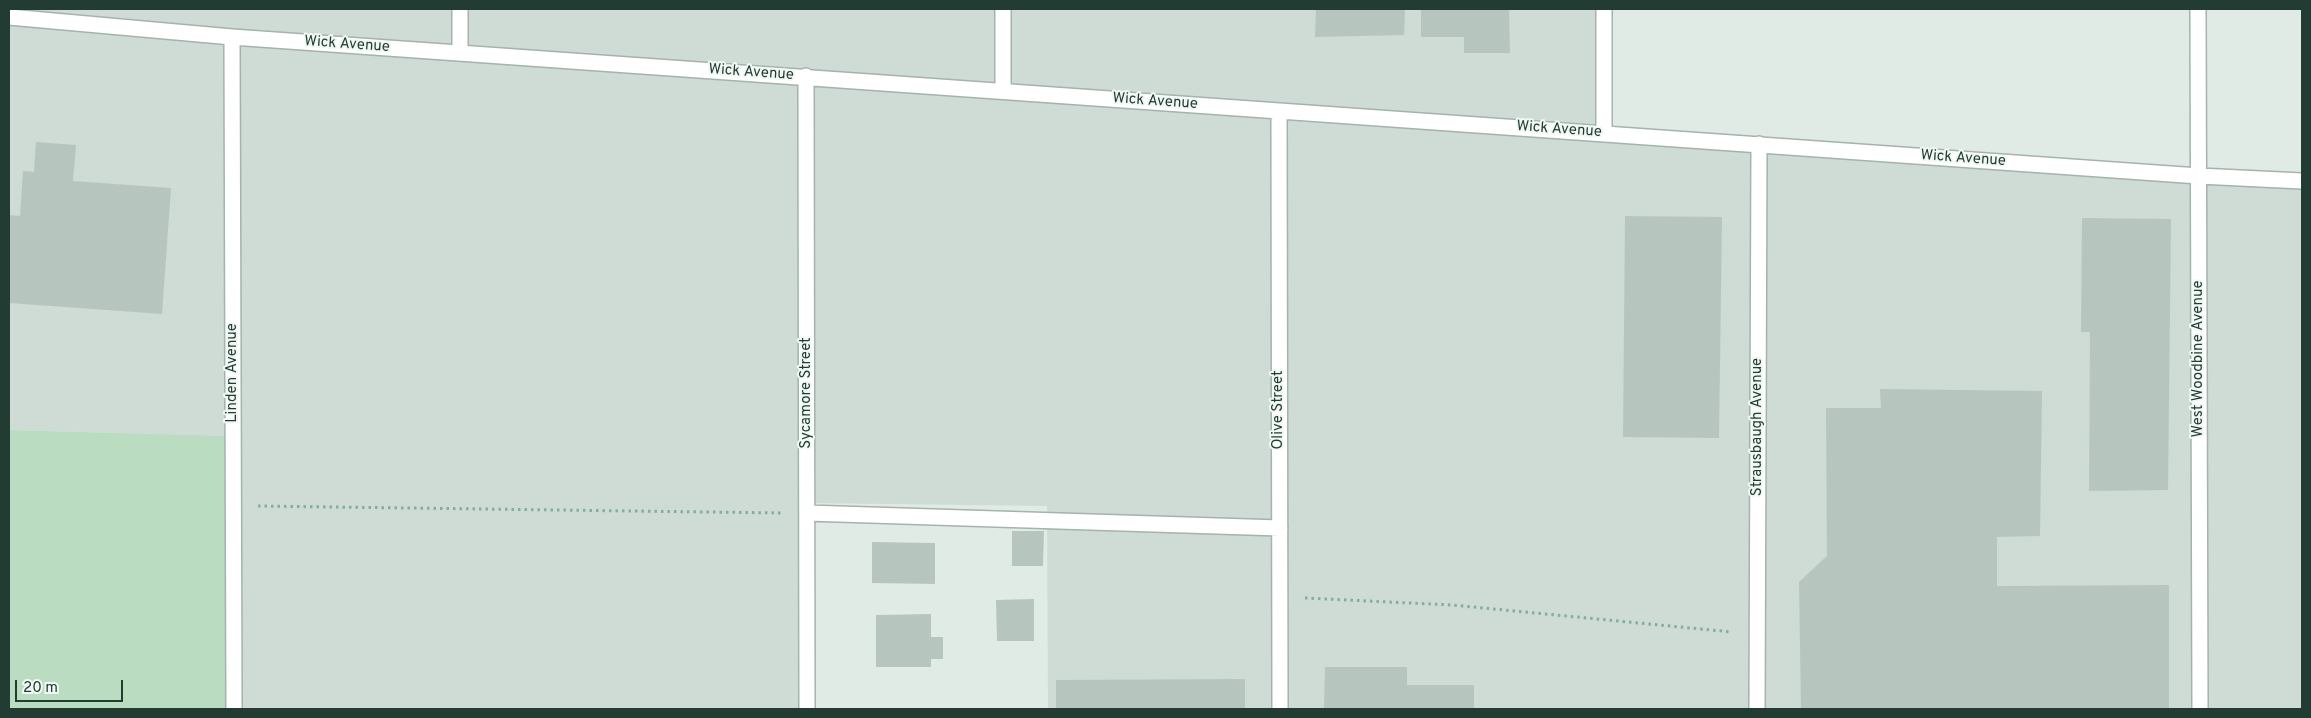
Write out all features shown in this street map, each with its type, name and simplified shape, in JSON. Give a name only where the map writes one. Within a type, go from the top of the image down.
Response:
[{"type":"street","points":[[460,9],[460,52]]},
{"type":"street","points":[[1003,9],[1003,90]]},
{"type":"street","points":[[1604,9],[1604,133]]},
{"type":"street","name":"West Woodbine Avenue","points":[[2198,9],[2200,709]]},
{"type":"street","name":"Wick Avenue","points":[[9,17],[232,37],[806,76],[2199,176],[2302,181]]},
{"type":"street","name":"Linden Avenue","points":[[232,37],[234,709]]},
{"type":"street","name":"Sycamore Street","points":[[806,76],[808,709]]},
{"type":"street","name":"Olive Street","points":[[1279,111],[1280,709]]},
{"type":"street","name":"Strausbaugh Avenue","points":[[1757,709],[1759,144]]},
{"type":"street","points":[[807,513],[1280,528]]},
{"type":"path","points":[[234,505],[807,513]]},
{"type":"path","points":[[1280,597],[1452,605],[1757,635]]},
{"type":"shaded area","points":[[9,9],[1604,9],[1604,132],[2302,181],[2302,709],[1048,709],[1047,506],[808,503],[807,709],[234,709],[233,436],[9,430]]},
{"type":"green space","points":[[9,430],[233,436],[234,709],[9,709]]},
{"type":"building","points":[[1316,9],[1405,9],[1404,35],[1315,37]]},
{"type":"building","points":[[1421,9],[1509,9],[1510,53],[1464,53],[1464,37],[1421,37]]},
{"type":"building","points":[[36,142],[76,145],[73,181],[171,188],[162,314],[9,303],[9,215],[20,216],[23,171],[34,172]]},
{"type":"building","points":[[1625,216],[1722,217],[1719,438],[1623,437]]},
{"type":"building","points":[[2082,218],[2171,219],[2168,490],[2089,491],[2090,332],[2081,332]]},
{"type":"building","points":[[1880,389],[2042,391],[2040,536],[1997,537],[1997,586],[2169,585],[2169,709],[1801,709],[1799,582],[1827,556],[1826,408],[1881,408]]},
{"type":"building","points":[[1012,531],[1044,531],[1043,566],[1012,566]]},
{"type":"building","points":[[872,542],[935,543],[935,584],[872,583]]},
{"type":"building","points":[[1034,599],[1034,641],[997,641],[996,600]]},
{"type":"building","points":[[931,614],[931,637],[943,637],[943,659],[931,659],[931,667],[876,667],[876,615]]},
{"type":"building","points":[[1325,667],[1407,667],[1407,685],[1474,685],[1474,709],[1324,709]]},
{"type":"building","points":[[1245,679],[1245,709],[1056,709],[1056,680]]}]
